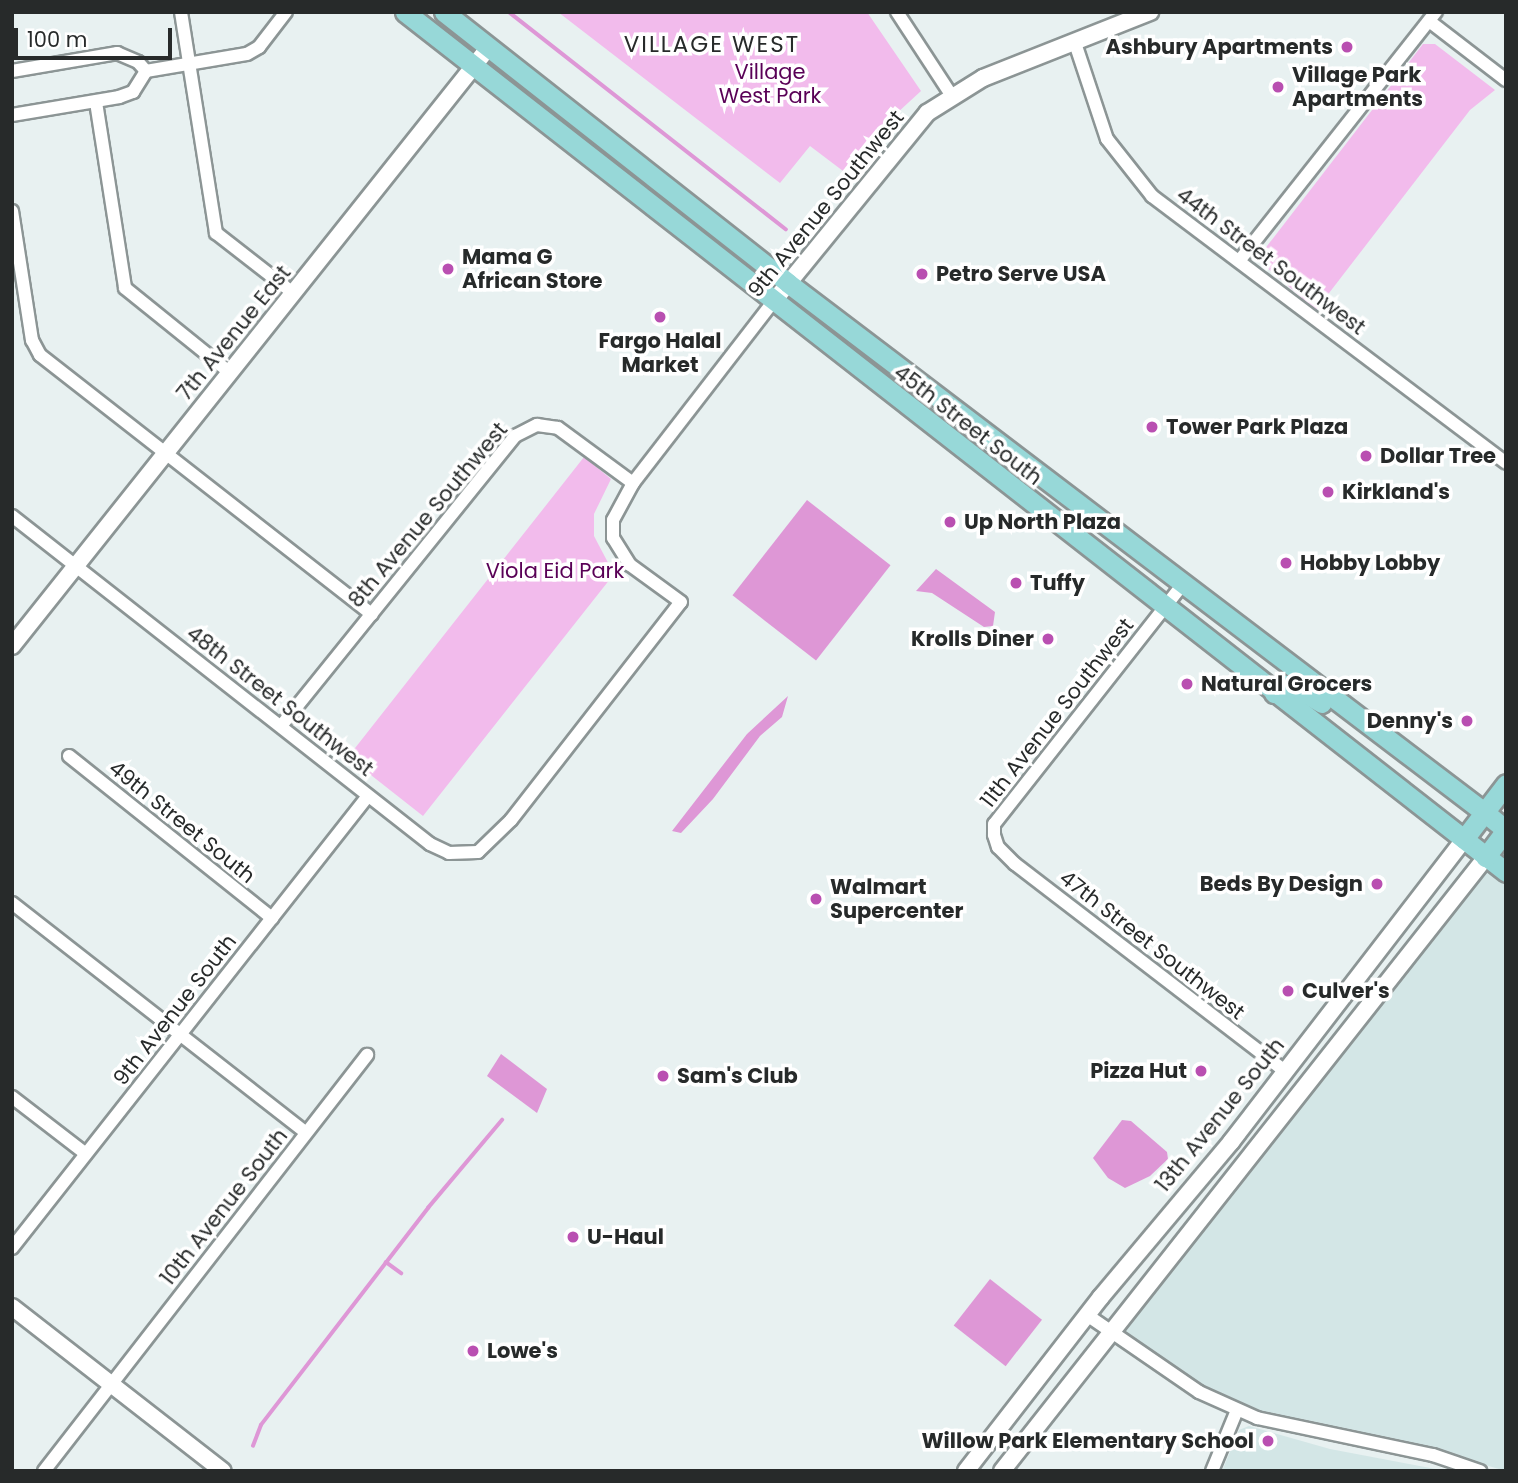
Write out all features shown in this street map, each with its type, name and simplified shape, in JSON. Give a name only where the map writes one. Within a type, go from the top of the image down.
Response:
[{"type":"main road","name":"45th Street South","points":[[405,12],[865,374],[1506,872]]},
{"type":"main road","name":"45th Street South","points":[[444,12],[984,434],[1506,830]]},
{"type":"main road","name":"9th Avenue Southwest","points":[[773,302],[909,131],[952,96],[983,78],[1150,12]]},
{"type":"main road","name":"7th Avenue East","points":[[12,646],[228,371],[489,47]]},
{"type":"main road","points":[[865,374],[908,397],[954,434],[975,439],[984,434]]},
{"type":"main road","points":[[968,454],[978,448],[989,450],[1063,502],[1090,512]]},
{"type":"main road","points":[[1210,643],[1225,646],[1275,678],[1285,677],[1294,667]]},
{"type":"main road","points":[[1274,693],[1285,685],[1306,691],[1399,749]]},
{"type":"main road","name":"13th Avenue South","points":[[965,1471],[1087,1315],[1285,1071],[1506,784]]},
{"type":"main road","points":[[1002,1471],[1506,830]]},
{"type":"main road","points":[[1222,1190],[1230,1170],[1287,1093],[1292,1082],[1285,1071]]},
{"type":"main road","points":[[12,1307],[223,1471]]},
{"type":"street","points":[[181,12],[216,233],[293,293]]},
{"type":"street","points":[[12,115],[96,102],[132,92],[146,71],[247,54],[258,47],[286,12]]},
{"type":"street","points":[[897,12],[952,96]]},
{"type":"street","points":[[1239,261],[1432,16],[1506,79]]},
{"type":"street","name":"44th Street Southwest","points":[[1075,43],[1107,139],[1128,169],[1152,196],[1506,463]]},
{"type":"street","points":[[12,71],[117,54],[138,62],[146,71]]},
{"type":"street","points":[[96,102],[125,288],[228,371]]},
{"type":"street","points":[[12,211],[32,340],[40,355],[372,614]]},
{"type":"street","name":"9th Avenue Southwest","points":[[633,483],[773,302]]},
{"type":"street","name":"8th Avenue Southwest","points":[[281,726],[499,452],[525,429],[558,428],[633,483]]},
{"type":"street","name":"48th Street Southwest","points":[[12,516],[439,850],[464,855],[490,843],[681,602],[619,552],[613,520],[633,483]]},
{"type":"street","name":"11th Avenue Southwest","points":[[998,847],[994,824],[1183,584]]},
{"type":"street","name":"49th Street South","points":[[69,756],[272,918]]},
{"type":"street","name":"9th Avenue South","points":[[12,1248],[369,796]]},
{"type":"street","name":"47th Street Southwest","points":[[998,847],[1285,1071]]},
{"type":"street","points":[[12,903],[306,1133]]},
{"type":"street","name":"10th Avenue South","points":[[44,1471],[367,1055]]},
{"type":"street","points":[[12,1097],[86,1154]]},
{"type":"street","points":[[1087,1315],[1199,1392],[1237,1410],[1278,1425],[1433,1455],[1480,1471]]},
{"type":"street","points":[[1212,1471],[1237,1410]]},
{"type":"shaded area","points":[[807,500],[891,565],[816,661],[733,595]]},
{"type":"shaded area","points":[[936,569],[995,612],[993,626],[984,627],[932,593],[916,591]]},
{"type":"shaded area","points":[[788,696],[782,717],[760,736],[713,799],[681,833],[672,831],[747,734]]},
{"type":"shaded area","points":[[1486,863],[1506,878],[1506,1471],[1426,1448],[1245,1409],[1187,1377],[1121,1329]]},
{"type":"shaded area","points":[[501,1054],[547,1089],[537,1113],[487,1076]]},
{"type":"shaded area","points":[[1122,1120],[1131,1121],[1167,1152],[1168,1159],[1150,1176],[1125,1188],[1108,1178],[1093,1158]]},
{"type":"shaded area","points":[[990,1279],[1042,1320],[1006,1366],[954,1325]]},
{"type":"shaded area","name":"Willow Park Elementary School","points":[[1249,1426],[1330,1449],[1446,1471],[1222,1471],[1239,1430]]},
{"type":"green space","name":"Village West Park","points":[[558,12],[867,12],[921,91],[896,114],[847,174],[810,146],[780,183]]},
{"type":"green space","points":[[1423,44],[1435,44],[1495,90],[1470,110],[1316,310],[1257,259]]},
{"type":"green space","name":"Viola Eid Park","points":[[584,457],[611,479],[594,514],[594,536],[614,574],[423,816],[348,757]]},
{"type":"waterway","points":[[509,12],[786,229]]},
{"type":"waterway","points":[[253,1446],[261,1425],[428,1208],[502,1120]]},
{"type":"waterway","points":[[386,1262],[401,1273]]},
{"type":"place","name":"Ashbury Apartments","points":[[1347,47]]},
{"type":"place","name":"Village Park Apartments","points":[[1278,87]]},
{"type":"place","name":"Mama G African Store","points":[[448,269]]},
{"type":"place","name":"Petro Serve USA","points":[[922,274]]},
{"type":"place","name":"Fargo Halal Market","points":[[660,317]]},
{"type":"place","name":"Tower Park Plaza","points":[[1152,427]]},
{"type":"place","name":"Dollar Tree","points":[[1366,456]]},
{"type":"place","name":"Kirkland's","points":[[1328,492]]},
{"type":"place","name":"Up North Plaza","points":[[950,522]]},
{"type":"place","name":"Hobby Lobby","points":[[1286,563]]},
{"type":"place","name":"Tuffy","points":[[1016,583]]},
{"type":"place","name":"Krolls Diner","points":[[1048,639]]},
{"type":"place","name":"Natural Grocers","points":[[1187,684]]},
{"type":"place","name":"Denny's","points":[[1467,721]]},
{"type":"place","name":"Beds By Design","points":[[1377,884]]},
{"type":"place","name":"Walmart Supercenter","points":[[816,899]]},
{"type":"place","name":"Culver's","points":[[1288,991]]},
{"type":"place","name":"Pizza Hut","points":[[1201,1071]]},
{"type":"place","name":"Sam's Club","points":[[663,1076]]},
{"type":"place","name":"U-Haul","points":[[573,1237]]},
{"type":"place","name":"Lowe's","points":[[473,1351]]},
{"type":"place","name":"Willow Park Elementary School","points":[[1268,1441]]},
{"type":"district","name":"VILLAGE WEST","points":[[712,44]]}]
